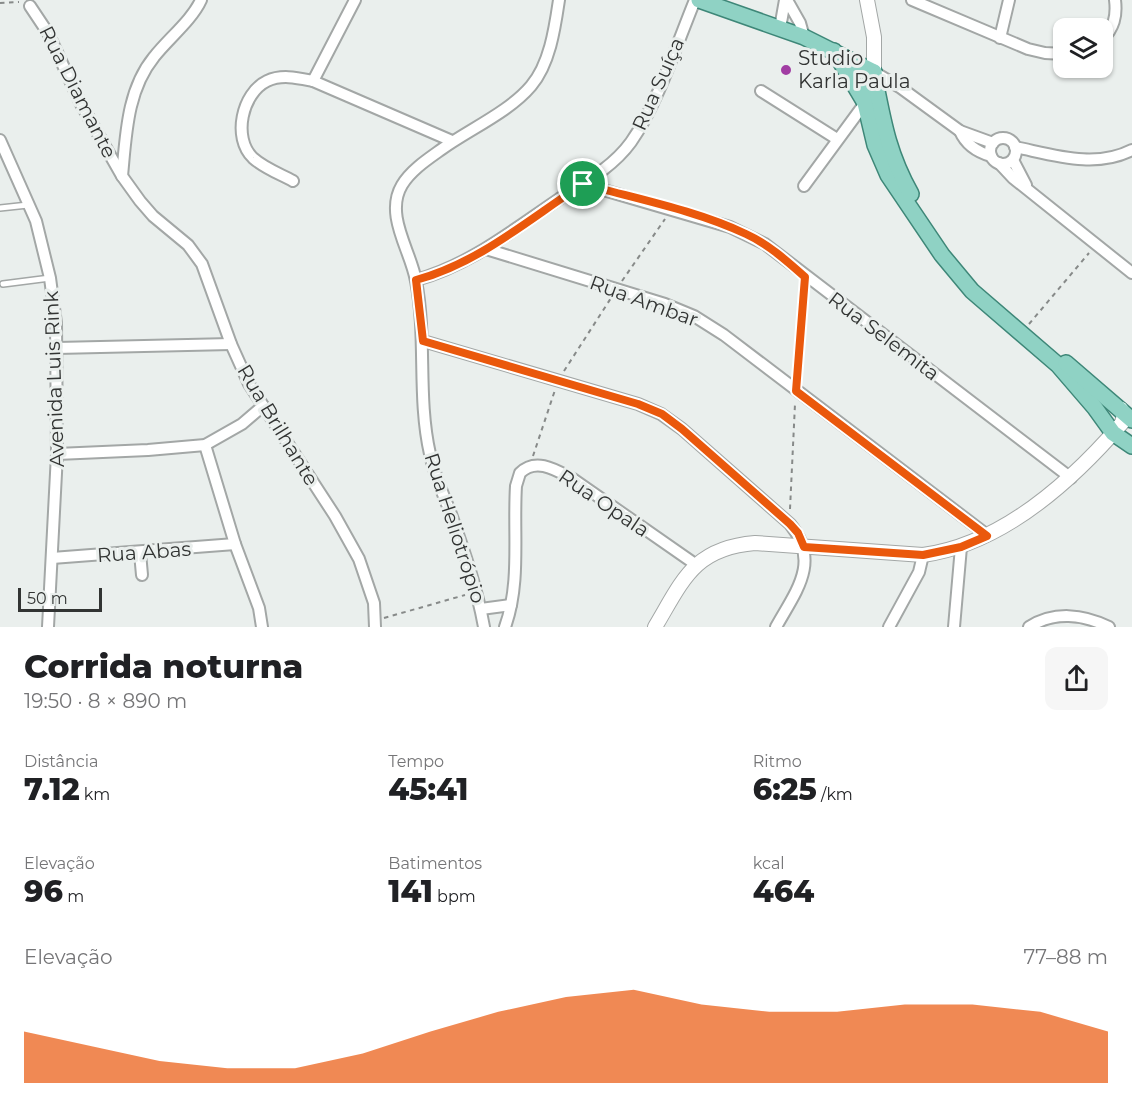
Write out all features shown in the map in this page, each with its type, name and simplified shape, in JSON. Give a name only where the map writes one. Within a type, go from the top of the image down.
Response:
[{"type":"main road","points":[[697,0],[804,37],[874,72]]},
{"type":"main road","points":[[655,627],[695,564],[712,553],[740,544],[755,543],[923,555],[961,547],[987,536],[1006,525],[1071,477],[1128,414],[997,307],[977,287],[930,225],[898,171],[886,137],[874,72],[874,37],[867,0]]},
{"type":"main road","points":[[833,50],[865,103],[875,145],[888,175],[942,255],[972,291],[1058,365],[1113,433],[1132,446]]},
{"type":"main road","points":[[865,103],[874,72]]},
{"type":"main road","points":[[1113,433],[1132,440]]},
{"type":"street","points":[[122,176],[128,122],[140,78],[152,59],[201,0]]},
{"type":"street","points":[[313,81],[355,0]]},
{"type":"street","name":"Rua Heliotrópio","points":[[484,627],[477,591],[430,454],[424,409],[423,341],[416,280],[397,218],[397,196],[411,174],[452,141],[518,99],[533,84],[546,59],[559,0]]},
{"type":"street","name":"Rua Suíça","points":[[416,280],[456,266],[486,249],[583,184],[621,154],[642,124],[697,0]]},
{"type":"street","points":[[780,28],[786,0]]},
{"type":"street","points":[[786,0],[800,23],[804,37]]},
{"type":"street","points":[[912,0],[1000,38],[1045,53],[1053,53]]},
{"type":"street","points":[[1000,38],[1009,0]]},
{"type":"street","points":[[1113,25],[1116,18],[1115,0]]},
{"type":"street","name":"Rua Diamante","points":[[30,6],[36,11],[48,33],[81,104],[122,176]]},
{"type":"street","points":[[874,72],[901,88],[960,131],[993,143],[1004,138],[1012,141],[1016,147],[1013,160],[1027,188]]},
{"type":"street","points":[[293,181],[264,166],[251,156],[242,130],[244,112],[249,100],[258,87],[269,80],[295,77],[313,81],[452,141]]},
{"type":"street","points":[[762,91],[837,139]]},
{"type":"street","points":[[804,186],[865,103]]},
{"type":"street","points":[[960,131],[963,138],[975,149],[995,159],[1010,162],[1013,160]]},
{"type":"street","name":"Avenida Luis Rink","points":[[0,140],[30,205],[41,239],[50,278],[57,348],[57,454],[48,627]]},
{"type":"street","points":[[993,143],[990,152],[1013,178],[1132,273]]},
{"type":"street","points":[[1016,147],[1085,160],[1111,159],[1132,150]]},
{"type":"street","name":"Rua Brilhante","points":[[122,176],[153,216],[196,254],[207,275],[231,344],[249,384],[356,552],[374,603],[375,624]]},
{"type":"street","name":"Rua Selemita","points":[[583,184],[694,215],[747,234],[765,244],[805,277],[1071,477]]},
{"type":"street","name":"Rua Ambar","points":[[486,249],[655,300],[694,316],[724,335],[987,536]]},
{"type":"street","points":[[423,341],[638,404],[662,414],[682,429],[798,533],[804,547],[804,576],[776,627]]},
{"type":"street","points":[[57,348],[231,344]]},
{"type":"street","points":[[57,454],[206,445],[233,430],[263,406]]},
{"type":"street","points":[[206,445],[235,544],[259,608],[262,627]]},
{"type":"street","name":"Rua Opala","points":[[529,467],[537,465],[551,468],[573,479],[695,564]]},
{"type":"street","points":[[505,627],[511,605],[514,578],[516,486],[520,473],[529,467]]},
{"type":"street","name":"Rua Abas","points":[[52,558],[235,544]]},
{"type":"street","points":[[954,627],[961,547]]},
{"type":"street","points":[[140,553],[142,575]]},
{"type":"street","points":[[889,627],[919,572],[923,555]]},
{"type":"street","points":[[481,609],[511,605]]},
{"type":"street","points":[[1065,627],[1069,616]]},
{"type":"street","points":[[1029,627],[1051,617],[1069,616],[1109,627]]},
{"type":"lane","points":[[0,208],[30,205]]},
{"type":"lane","points":[[3,284],[50,278]]},
{"type":"path","name":"Rua Diamante","points":[[0,3],[24,2],[30,6]]},
{"type":"path","points":[[1026,329],[1096,244]]},
{"type":"path","points":[[790,524],[796,391],[805,277]]},
{"type":"path","points":[[529,467],[558,380]]},
{"type":"path","name":"Rua Heliotrópio","points":[[375,624],[477,591]]},
{"type":"place","name":"Studio Karla Paula","points":[[786,70]]},
{"type":"route","points":[[583,184],[672,209],[747,234],[765,244],[805,277],[796,391],[987,536],[941,553],[923,555],[804,547],[798,533],[790,524],[662,414],[638,404],[423,341],[416,280],[438,274],[472,258],[583,184]]}]
